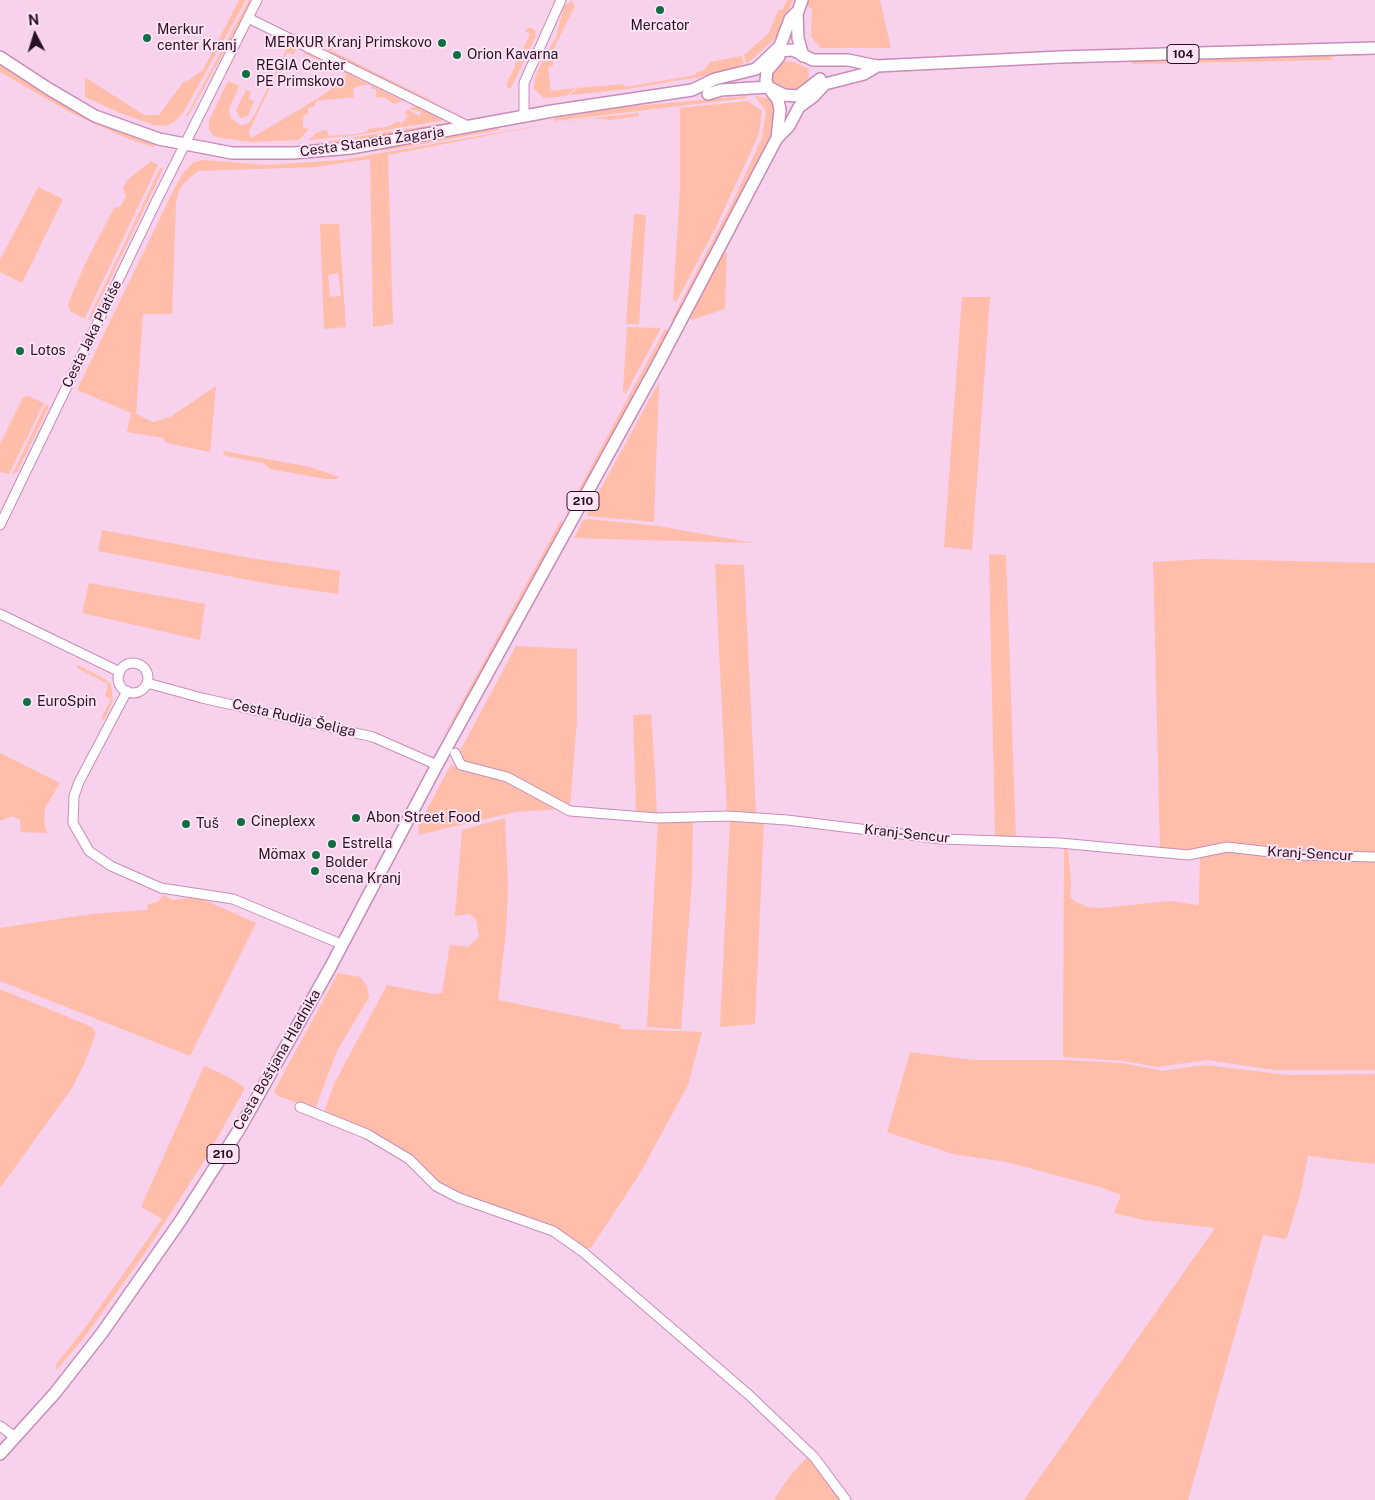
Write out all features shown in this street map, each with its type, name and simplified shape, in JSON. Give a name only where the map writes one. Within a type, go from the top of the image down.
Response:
[{"type":"main road","points":[[797,12],[798,38],[807,60],[813,84],[798,101],[773,94],[767,71],[780,52],[780,46],[790,19],[797,12],[802,0]]},
{"type":"main road","name":"104","points":[[807,60],[848,60],[877,66],[1060,57],[1375,48]]},
{"type":"main road","points":[[707,89],[756,69],[780,52],[793,50],[807,60]]},
{"type":"main road","name":"Cesta Staneta Žagarja","points":[[0,57],[95,116],[160,139],[232,153],[292,153],[351,148],[524,116],[692,90],[750,88],[773,94]]},
{"type":"main road","name":"104","points":[[798,101],[825,84],[864,74],[877,66]]},
{"type":"main road","name":"Cesta Staneta Žagarja","points":[[707,89],[717,84],[748,78],[767,71]]},
{"type":"main road","name":"104","points":[[813,84],[822,78],[844,74],[852,76]]},
{"type":"main road","name":"Cesta Staneta Žagarja","points":[[707,89],[773,94]]},
{"type":"main road","name":"210","points":[[773,94],[780,110],[781,134]]},
{"type":"main road","name":"210","points":[[781,134],[789,126],[799,107],[798,101]]},
{"type":"main road","name":"Cesta Boštjana Hladnika","points":[[0,1454],[55,1393],[102,1333],[181,1220],[240,1128],[658,364],[781,134]]},
{"type":"street","points":[[184,144],[257,0]]},
{"type":"street","points":[[524,116],[524,84],[560,0]]},
{"type":"street","name":"Cesta Staneta Žagarja","points":[[248,18],[470,127]]},
{"type":"street","name":"Cesta Jaka Platiše","points":[[0,525],[184,144]]},
{"type":"street","points":[[0,614],[120,672]]},
{"type":"street","points":[[138,664],[147,672],[147,683],[139,692],[127,691],[119,682],[120,672],[127,665],[138,664]]},
{"type":"street","name":"Cesta Rudija Šeliga","points":[[147,683],[202,698],[373,736],[437,765]]},
{"type":"street","points":[[127,691],[79,782],[74,796],[73,823],[89,851],[112,866],[162,888],[233,899],[342,944]]},
{"type":"street","name":"Kranj-Sencur","points":[[456,753],[461,765],[507,777],[570,811],[657,818],[728,816],[786,820],[942,839],[1060,843],[1188,855],[1227,847],[1274,853],[1375,857]]},
{"type":"street","points":[[300,1107],[367,1134],[409,1159],[436,1186],[459,1198],[553,1232],[583,1252],[694,1346],[770,1415],[814,1457],[846,1500]]},
{"type":"street","points":[[0,1426],[16,1437]]},
{"type":"shaded area","points":[[239,0],[246,0],[183,113],[174,122],[165,126],[154,125],[120,113],[85,97],[85,77],[144,115],[159,115],[184,81],[186,82],[203,70]]},
{"type":"shaded area","points":[[249,0],[253,0],[188,116],[186,116]]},
{"type":"shaded area","points":[[787,0],[793,0],[776,38],[746,64],[744,55],[768,34],[779,9],[782,10]]},
{"type":"shaded area","points":[[808,0],[880,0],[891,48],[820,48],[811,36],[812,9],[807,6]]},
{"type":"shaded area","points":[[572,1],[575,6],[552,52],[553,66],[548,67],[551,91],[575,88],[567,96],[544,98],[534,89],[535,78],[543,59],[556,38],[564,6]]},
{"type":"shaded area","points":[[529,27],[535,30],[536,36],[511,88],[508,88],[506,85],[530,34],[525,31]]},
{"type":"shaded area","points":[[289,44],[295,47],[296,50],[293,55],[287,52],[249,131],[251,138],[317,99],[344,80],[346,74],[306,54],[302,58],[305,52],[371,85],[353,88],[354,97],[316,101],[314,107],[308,108],[308,114],[304,115],[303,128],[309,129],[299,140],[251,142],[215,137],[209,130],[209,121],[228,81],[239,86],[229,109],[230,117],[240,125],[248,124],[255,114]]},
{"type":"shaded area","points":[[328,44],[333,47],[332,51],[463,116],[329,53]]},
{"type":"shaded area","points":[[1335,54],[1331,60],[1132,64],[1131,60]]},
{"type":"shaded area","points":[[742,56],[744,63],[741,67],[710,75],[627,89],[570,95],[577,88],[624,84],[625,87],[696,75],[696,72],[703,71],[710,62]]},
{"type":"shaded area","points":[[783,61],[793,62],[808,68],[809,80],[796,92],[773,84],[771,77],[773,67]]},
{"type":"shaded area","points":[[0,65],[74,111],[100,124],[155,144],[153,147],[126,138],[73,114],[0,72]]},
{"type":"shaded area","points":[[371,85],[403,101],[394,104],[386,98],[376,97],[376,89],[371,89]]},
{"type":"shaded area","points":[[246,90],[251,92],[249,99],[254,101],[248,116],[240,118],[236,110]]},
{"type":"shaded area","points":[[746,96],[747,98],[554,121],[554,118],[622,107]]},
{"type":"shaded area","points":[[755,96],[768,98],[774,104],[774,128],[757,165],[700,274],[676,317],[670,323],[733,201],[762,138],[766,111]]},
{"type":"shaded area","points":[[748,101],[762,111],[759,134],[715,229],[676,302],[673,299],[680,190],[680,108]]},
{"type":"shaded area","points":[[416,106],[445,120],[358,135],[309,140],[316,133],[324,130],[327,130],[328,136],[357,134],[368,131],[368,129],[387,127],[398,121],[401,124],[408,116],[404,113],[408,110],[420,116],[421,112],[409,109]]},
{"type":"shaded area","points":[[639,113],[639,116],[611,120],[595,118],[542,125],[388,155],[393,324],[373,327],[370,159],[316,167],[198,171],[179,190],[176,203],[172,314],[143,314],[136,414],[153,422],[170,417],[216,386],[210,452],[171,444],[165,442],[163,438],[127,432],[131,413],[77,390],[173,191],[184,172],[194,162],[204,160],[266,165],[342,160],[541,125],[592,118]]},
{"type":"shaded area","points":[[450,122],[448,125],[372,138],[306,145]]},
{"type":"shaded area","points":[[499,128],[499,130],[401,148],[323,158]]},
{"type":"shaded area","points":[[151,161],[158,165],[85,318],[79,316],[70,311],[68,304],[85,264],[114,208],[120,207],[126,196],[123,188],[127,180]]},
{"type":"shaded area","points":[[160,168],[163,168],[156,184],[91,319],[88,320]]},
{"type":"shaded area","points":[[38,187],[63,199],[22,283],[0,272],[0,260]]},
{"type":"shaded area","points":[[634,214],[646,215],[639,324],[626,324]]},
{"type":"shaded area","points":[[320,224],[339,224],[346,327],[324,329]],"holes":[[[338,273],[341,296],[330,297],[328,275]]]},
{"type":"shaded area","points":[[724,251],[727,253],[725,309],[691,320],[690,316]]},
{"type":"shaded area","points":[[962,297],[990,297],[972,550],[944,547]]},
{"type":"shaded area","points":[[627,327],[661,328],[626,393],[623,392]]},
{"type":"shaded area","points":[[665,329],[668,330],[667,335],[573,507],[565,515]]},
{"type":"shaded area","points":[[659,382],[654,522],[588,516],[587,514]]},
{"type":"shaded area","points":[[28,396],[44,403],[9,474],[0,472],[0,444],[23,397]]},
{"type":"shaded area","points":[[46,404],[49,407],[17,472],[12,475]]},
{"type":"shaded area","points":[[224,451],[310,467],[339,477],[336,479],[326,479],[270,469],[263,463],[226,456],[223,454]]},
{"type":"shaded area","points":[[561,520],[563,524],[487,666],[441,740]]},
{"type":"shaded area","points":[[583,520],[658,526],[754,543],[574,538]]},
{"type":"shaded area","points":[[102,530],[250,558],[340,571],[338,594],[270,584],[98,551]]},
{"type":"shaded area","points":[[989,554],[1006,555],[1016,839],[995,839]]},
{"type":"shaded area","points":[[1204,559],[1375,563],[1375,1070],[1274,1070],[1207,1060],[1157,1067],[1125,1061],[1063,1057],[1064,847],[1068,850],[1071,882],[1070,896],[1074,901],[1087,907],[1101,908],[1170,901],[1199,904],[1200,855],[1196,850],[1160,849],[1153,562]]},
{"type":"shaded area","points":[[715,564],[744,565],[756,814],[727,814]]},
{"type":"shaded area","points":[[89,583],[205,604],[200,640],[82,613]]},
{"type":"shaded area","points":[[516,646],[577,649],[577,719],[570,808],[463,763],[459,753]]},
{"type":"shaded area","points":[[78,665],[105,679],[111,685],[113,700],[104,720],[101,719],[111,699],[105,696],[108,684],[77,668]]},
{"type":"shaded area","points":[[651,714],[657,815],[636,814],[633,715]]},
{"type":"shaded area","points":[[0,753],[60,783],[45,808],[44,822],[47,833],[21,832],[20,820],[13,816],[0,821]]},
{"type":"shaded area","points":[[451,765],[496,775],[561,809],[516,812],[418,835],[419,824]]},
{"type":"shaded area","points":[[505,818],[508,885],[506,932],[498,1000],[621,1025],[620,1029],[702,1032],[688,1085],[639,1175],[591,1248],[578,1250],[538,1229],[457,1201],[408,1162],[324,1112],[334,1084],[387,985],[433,994],[442,993],[450,945],[468,947],[479,937],[476,919],[469,914],[455,916],[462,830]]},
{"type":"shaded area","points":[[730,819],[764,820],[755,1024],[720,1027]]},
{"type":"shaded area","points":[[658,820],[693,820],[692,878],[681,1029],[647,1027]]},
{"type":"shaded area","points":[[163,895],[173,900],[195,897],[202,899],[256,923],[190,1056],[0,981],[0,928],[91,914],[147,910],[148,904],[158,902]]},
{"type":"shaded area","points":[[338,973],[360,977],[367,986],[369,997],[337,1051],[315,1109],[278,1096],[274,1091]]},
{"type":"shaded area","points":[[0,989],[92,1027],[96,1033],[85,1062],[72,1088],[0,1188]]},
{"type":"shaded area","points":[[910,1052],[973,1060],[1062,1060],[1123,1063],[1163,1071],[1204,1065],[1288,1075],[1375,1074],[1375,1164],[1308,1156],[1301,1191],[1288,1235],[1285,1239],[1263,1235],[1188,1500],[1024,1500],[1215,1228],[1144,1220],[1114,1213],[1121,1195],[1100,1187],[1006,1162],[953,1154],[887,1132]]},
{"type":"shaded area","points":[[204,1066],[231,1078],[244,1087],[244,1090],[206,1158],[145,1253],[83,1339],[57,1369],[55,1366],[87,1325],[162,1219],[141,1207]]},
{"type":"shaded area","points":[[806,1458],[810,1458],[843,1500],[774,1500],[789,1477]]},
{"type":"place","name":"Mercator","points":[[660,10]]},
{"type":"place","name":"Merkur center Kranj","points":[[147,38]]},
{"type":"place","name":"MERKUR Kranj Primskovo","points":[[442,43]]},
{"type":"place","name":"Orion Kavarna","points":[[457,55]]},
{"type":"place","name":"REGIA Center PE Primskovo","points":[[246,74]]},
{"type":"place","name":"Lotos","points":[[20,351]]},
{"type":"place","name":"EuroSpin","points":[[27,702]]},
{"type":"place","name":"Abon Street Food","points":[[356,818]]},
{"type":"place","name":"Cineplexx","points":[[241,822]]},
{"type":"place","name":"Tuš","points":[[186,824]]},
{"type":"place","name":"Estrella","points":[[332,844]]},
{"type":"place","name":"Mömax","points":[[316,855]]},
{"type":"place","name":"Bolder scena Kranj","points":[[315,871]]}]
